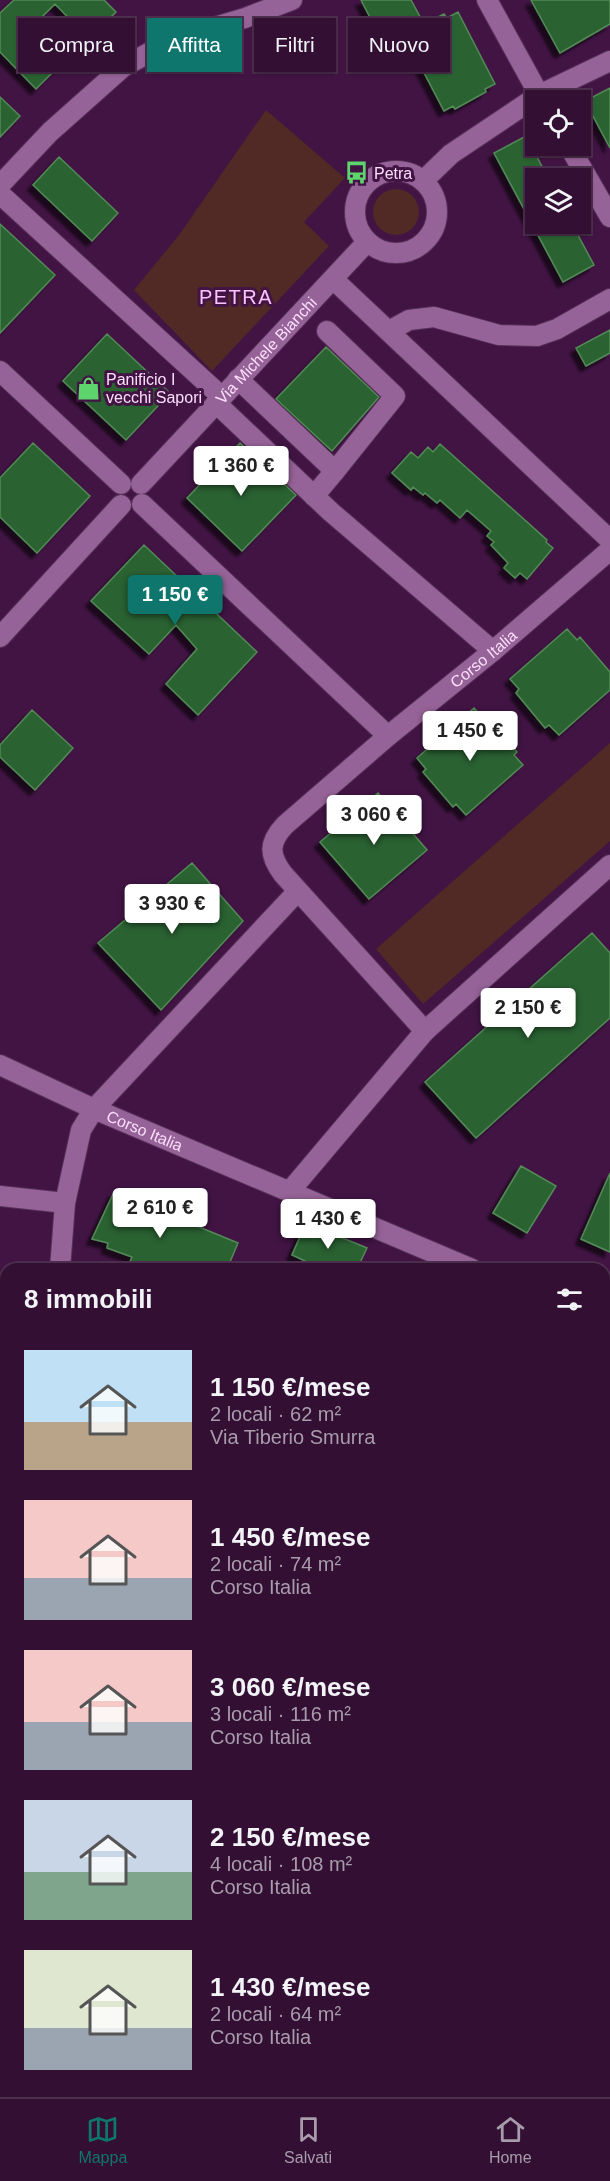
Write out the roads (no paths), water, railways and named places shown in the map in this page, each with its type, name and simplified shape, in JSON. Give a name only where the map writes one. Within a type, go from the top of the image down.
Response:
[{"type":"street","points":[[0,185],[50,132],[123,67],[174,39],[245,18],[292,0]]},
{"type":"street","points":[[487,0],[537,90]]},
{"type":"street","points":[[556,90],[610,62]]},
{"type":"street","points":[[423,181],[451,154],[525,108]]},
{"type":"street","points":[[574,156],[610,217]]},
{"type":"street","points":[[390,172],[411,174],[423,181],[431,191],[436,203],[437,216],[426,240],[416,249],[390,254],[377,250],[367,242],[358,231],[354,217],[355,203],[361,190],[370,180],[390,172]]},
{"type":"street","points":[[0,194],[219,400],[314,496],[493,651]]},
{"type":"street","name":"Via Michele Bianchi","points":[[141,494],[219,400],[367,242]]},
{"type":"street","points":[[333,279],[610,540]]},
{"type":"street","points":[[389,331],[409,320],[434,317],[499,335],[537,336],[557,328],[610,299]]},
{"type":"street","points":[[314,496],[395,396],[327,331]]},
{"type":"street","points":[[0,371],[121,484]]},
{"type":"street","points":[[238,379],[334,471]]},
{"type":"street","points":[[141,494],[135,508],[127,509],[120,505],[116,498],[121,484],[127,480],[135,481],[141,494],[388,736]]},
{"type":"street","points":[[0,637],[120,505]]},
{"type":"street","name":"Corso Italia","points":[[425,1031],[297,892],[272,860],[272,843],[277,833],[388,736],[493,651],[610,549]]},
{"type":"street","points":[[290,1191],[425,1031],[610,865]]},
{"type":"street","points":[[60,1263],[65,1203],[81,1130],[94,1109],[297,892]]},
{"type":"street","name":"Corso Italia","points":[[2,1069],[458,1263]]},
{"type":"street","points":[[0,1196],[65,1203]]},
{"type":"place","name":"Petra","points":[[356,173]]},
{"type":"place","name":"Panificio I vecchi Sapori","points":[[88,388]]},
{"type":"district","name":"PETRA","points":[[236,297]]}]
